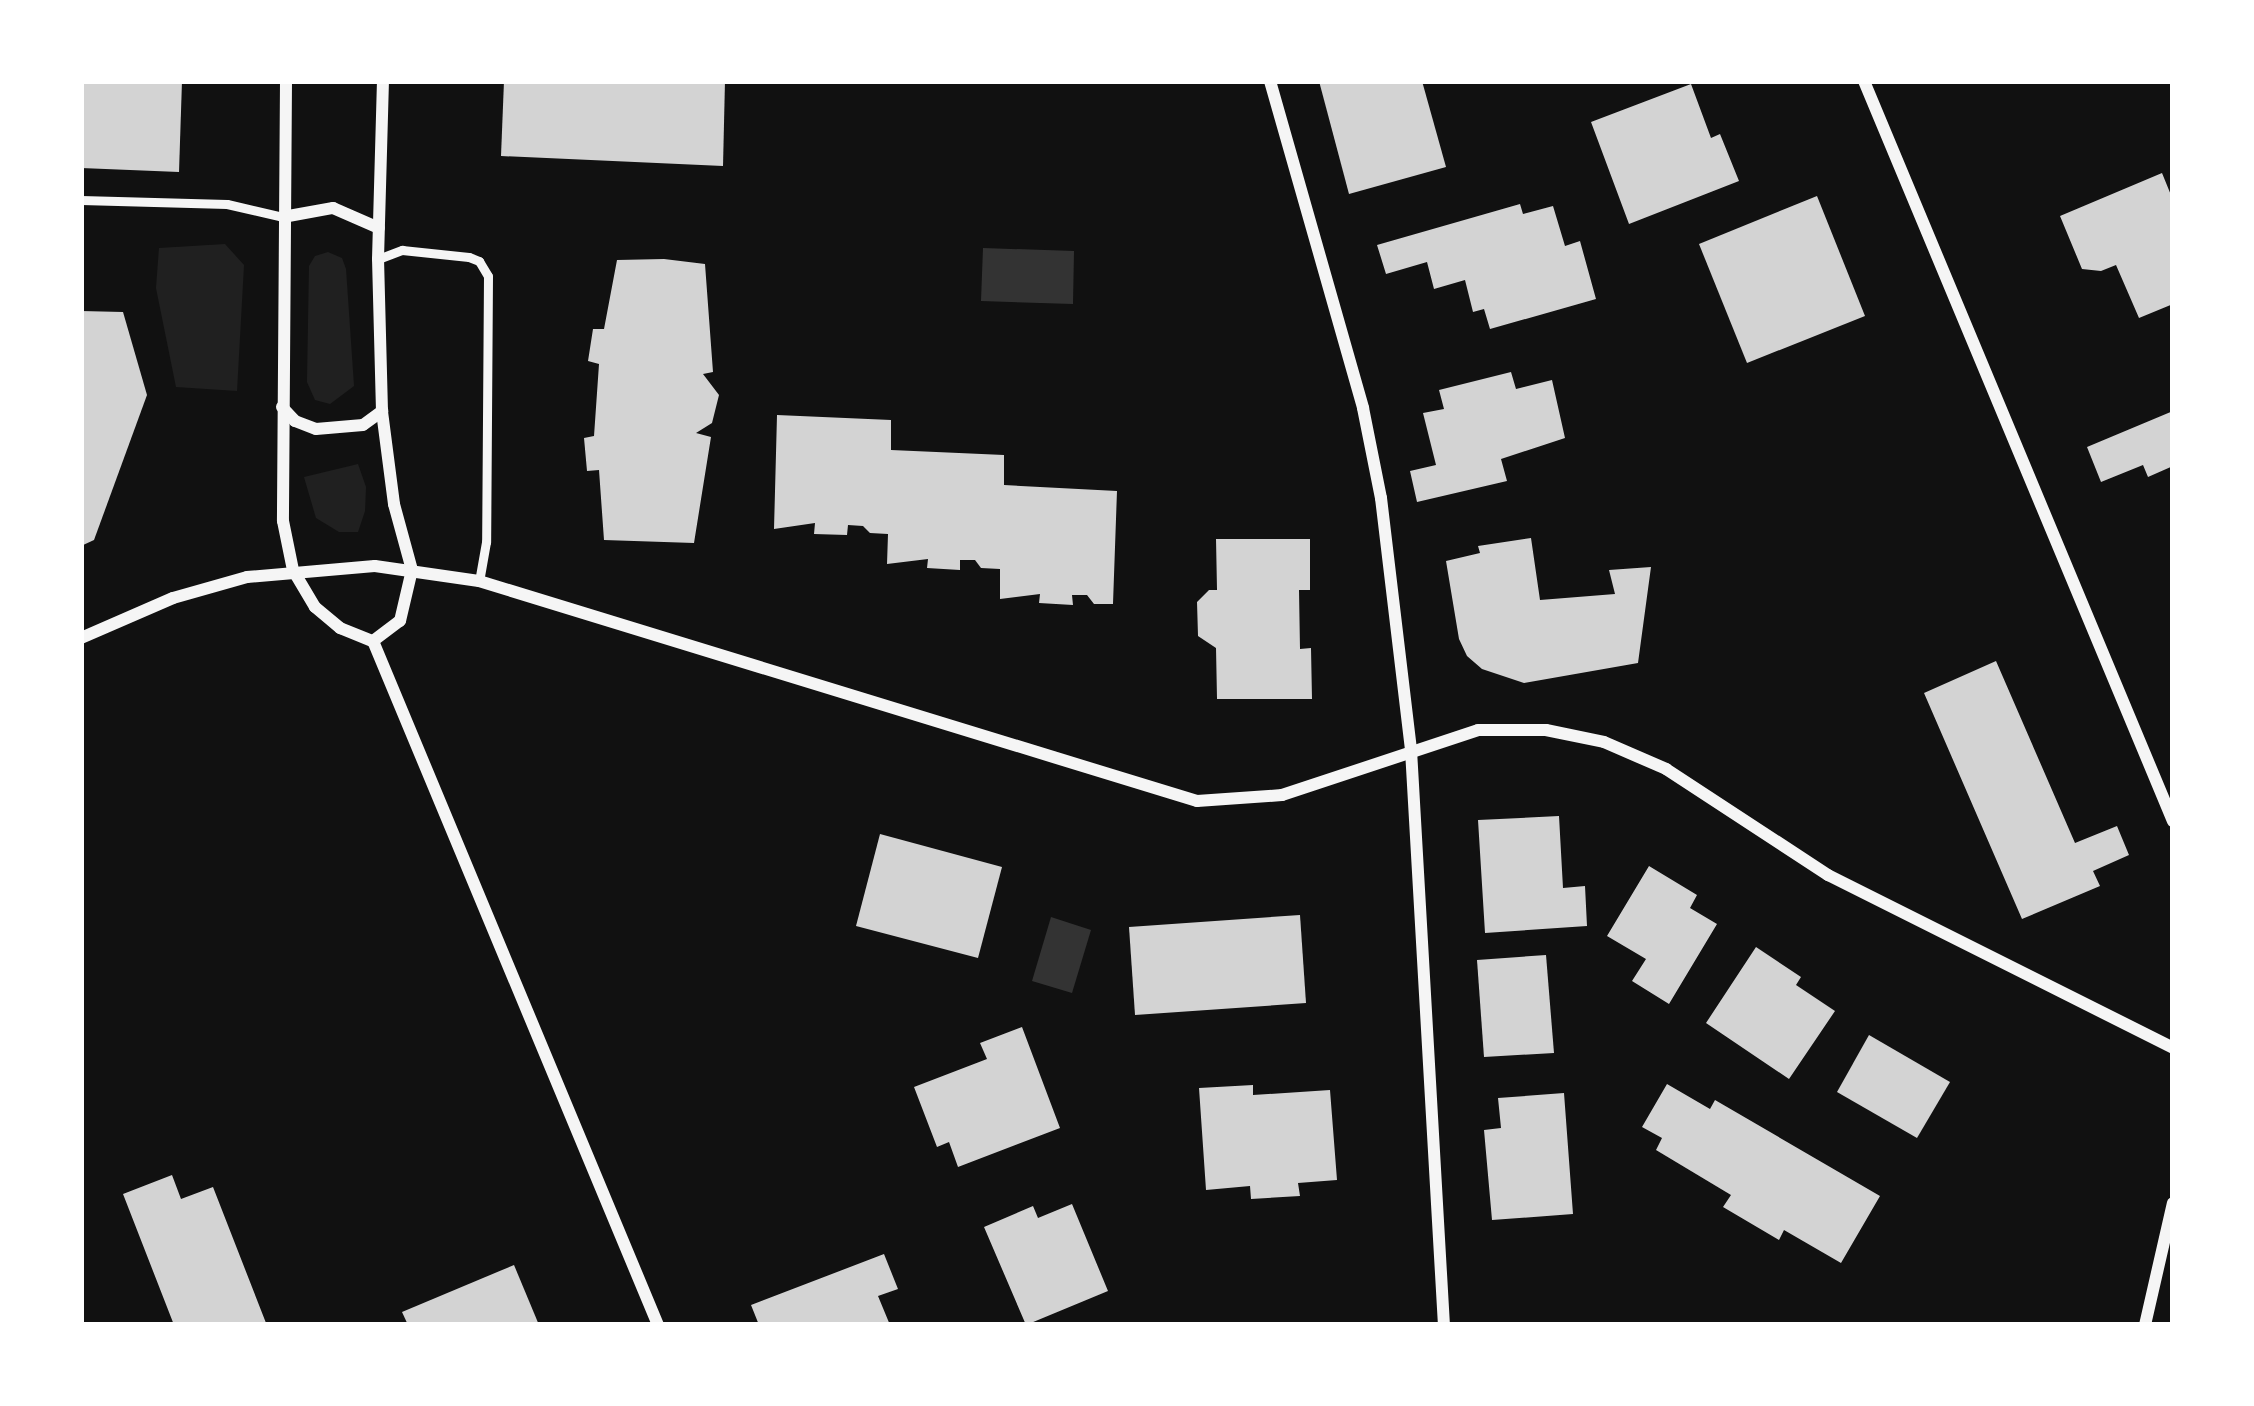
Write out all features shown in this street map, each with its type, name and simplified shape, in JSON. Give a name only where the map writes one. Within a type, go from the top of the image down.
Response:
[{"type":"street","points":[[286,81],[281,406],[283,521],[293,570],[315,607],[340,628],[373,641],[658,1325]]},
{"type":"street","points":[[373,641],[400,621],[412,569],[394,504],[382,411],[378,259],[383,81]]},
{"type":"street","points":[[1270,81],[1367,430],[1411,750],[1444,1325]]},
{"type":"street","points":[[1864,81],[2173,821]]},
{"type":"street","points":[[283,218],[333,208],[379,228]]},
{"type":"street","points":[[281,406],[295,421],[316,429],[363,425],[382,411]]},
{"type":"street","points":[[81,638],[200,589],[293,570],[412,569],[479,581],[1197,801],[1282,795],[1478,730],[1546,730],[1604,742],[1666,769],[1828,874],[2173,1048]]},
{"type":"street","points":[[2145,1325],[2173,1203]]},
{"type":"lane","points":[[81,200],[227,204],[283,218]]},
{"type":"lane","points":[[378,259],[402,250],[469,257],[479,261],[488,276],[486,542],[479,581]]},
{"type":"shaded area","points":[[225,244],[244,265],[237,391],[176,387],[156,288],[159,248]]},
{"type":"shaded area","points":[[983,248],[1074,251],[1073,304],[981,301]]},
{"type":"shaded area","points":[[328,252],[342,258],[346,269],[354,386],[330,404],[315,400],[307,382],[309,266],[315,256]]},
{"type":"shaded area","points":[[358,464],[366,487],[365,511],[358,532],[339,532],[316,518],[304,477]]},
{"type":"shaded area","points":[[1051,917],[1091,930],[1072,993],[1032,981]]},
{"type":"building","points":[[81,81],[182,81],[179,172],[81,168]]},
{"type":"building","points":[[504,81],[725,81],[723,166],[501,156]]},
{"type":"building","points":[[1319,81],[1422,81],[1446,167],[1349,194]]},
{"type":"building","points":[[1691,84],[1711,138],[1720,134],[1739,181],[1629,224],[1591,122]]},
{"type":"building","points":[[2162,173],[2173,200],[2173,304],[2139,318],[2116,265],[2101,271],[2082,269],[2060,216]]},
{"type":"building","points":[[1817,196],[1865,316],[1747,363],[1699,244]]},
{"type":"building","points":[[1520,204],[1523,214],[1553,206],[1565,246],[1580,241],[1596,299],[1490,329],[1484,309],[1473,312],[1465,280],[1434,289],[1427,262],[1386,274],[1377,245]]},
{"type":"building","points":[[617,260],[705,264],[713,372],[703,374],[719,395],[712,423],[696,433],[711,437],[694,543],[604,540],[599,470],[587,471],[584,438],[594,436],[599,364],[588,361],[593,329],[604,329]]},
{"type":"building","points":[[81,311],[123,312],[147,395],[94,540],[81,546]]},
{"type":"building","points":[[1511,372],[1516,389],[1552,380],[1565,438],[1501,459],[1507,481],[1417,502],[1410,471],[1436,465],[1423,413],[1444,409],[1439,390]]},
{"type":"building","points":[[2173,411],[2173,466],[2148,477],[2143,465],[2101,482],[2087,447]]},
{"type":"building","points":[[777,415],[891,420],[891,450],[1004,455],[1004,485],[1117,491],[1113,604],[1094,604],[1087,595],[1072,595],[1073,605],[1039,603],[1040,594],[1000,599],[1000,569],[981,568],[975,560],[960,560],[960,570],[927,568],[928,559],[887,564],[888,534],[870,533],[863,526],[848,525],[847,535],[814,534],[815,523],[774,529]]},
{"type":"building","points":[[1531,538],[1540,600],[1615,594],[1609,570],[1651,567],[1638,663],[1524,683],[1482,669],[1467,656],[1459,639],[1446,561],[1480,553],[1478,546]]},
{"type":"building","points":[[1216,539],[1310,539],[1310,590],[1299,590],[1300,649],[1311,648],[1312,699],[1217,699],[1216,648],[1198,636],[1197,602],[1209,590],[1217,590]]},
{"type":"building","points":[[1996,661],[2075,843],[2117,826],[2129,855],[2093,871],[2100,886],[2022,919],[1924,693]]},
{"type":"building","points":[[1559,816],[1563,888],[1585,886],[1587,926],[1485,933],[1478,820]]},
{"type":"building","points":[[880,834],[1002,867],[978,958],[856,926]]},
{"type":"building","points":[[1649,866],[1697,895],[1690,908],[1717,924],[1669,1004],[1632,981],[1646,959],[1607,936]]},
{"type":"building","points":[[1300,915],[1306,1003],[1135,1015],[1129,927]]},
{"type":"building","points":[[1756,947],[1801,977],[1796,985],[1835,1011],[1789,1079],[1706,1023]]},
{"type":"building","points":[[1546,955],[1554,1053],[1484,1057],[1477,960]]},
{"type":"building","points":[[1022,1027],[1060,1128],[958,1167],[949,1142],[937,1147],[914,1087],[987,1059],[980,1043]]},
{"type":"building","points":[[1869,1035],[1950,1082],[1917,1138],[1837,1092]]},
{"type":"building","points":[[1667,1084],[1710,1109],[1715,1100],[1880,1196],[1841,1263],[1784,1230],[1779,1240],[1723,1207],[1731,1195],[1656,1150],[1662,1138],[1642,1127]]},
{"type":"building","points":[[1253,1085],[1253,1095],[1330,1090],[1337,1180],[1298,1183],[1300,1196],[1251,1199],[1250,1186],[1206,1190],[1199,1088]]},
{"type":"building","points":[[1564,1093],[1573,1214],[1492,1220],[1484,1130],[1501,1128],[1498,1098]]},
{"type":"building","points":[[172,1175],[181,1199],[213,1187],[266,1323],[174,1325],[123,1194]]},
{"type":"building","points":[[1072,1204],[1108,1291],[1026,1325],[984,1227],[1033,1206],[1038,1218]]},
{"type":"building","points":[[884,1254],[898,1289],[878,1296],[890,1325],[759,1325],[751,1305]]},
{"type":"building","points":[[514,1265],[539,1325],[408,1325],[402,1312]]}]
